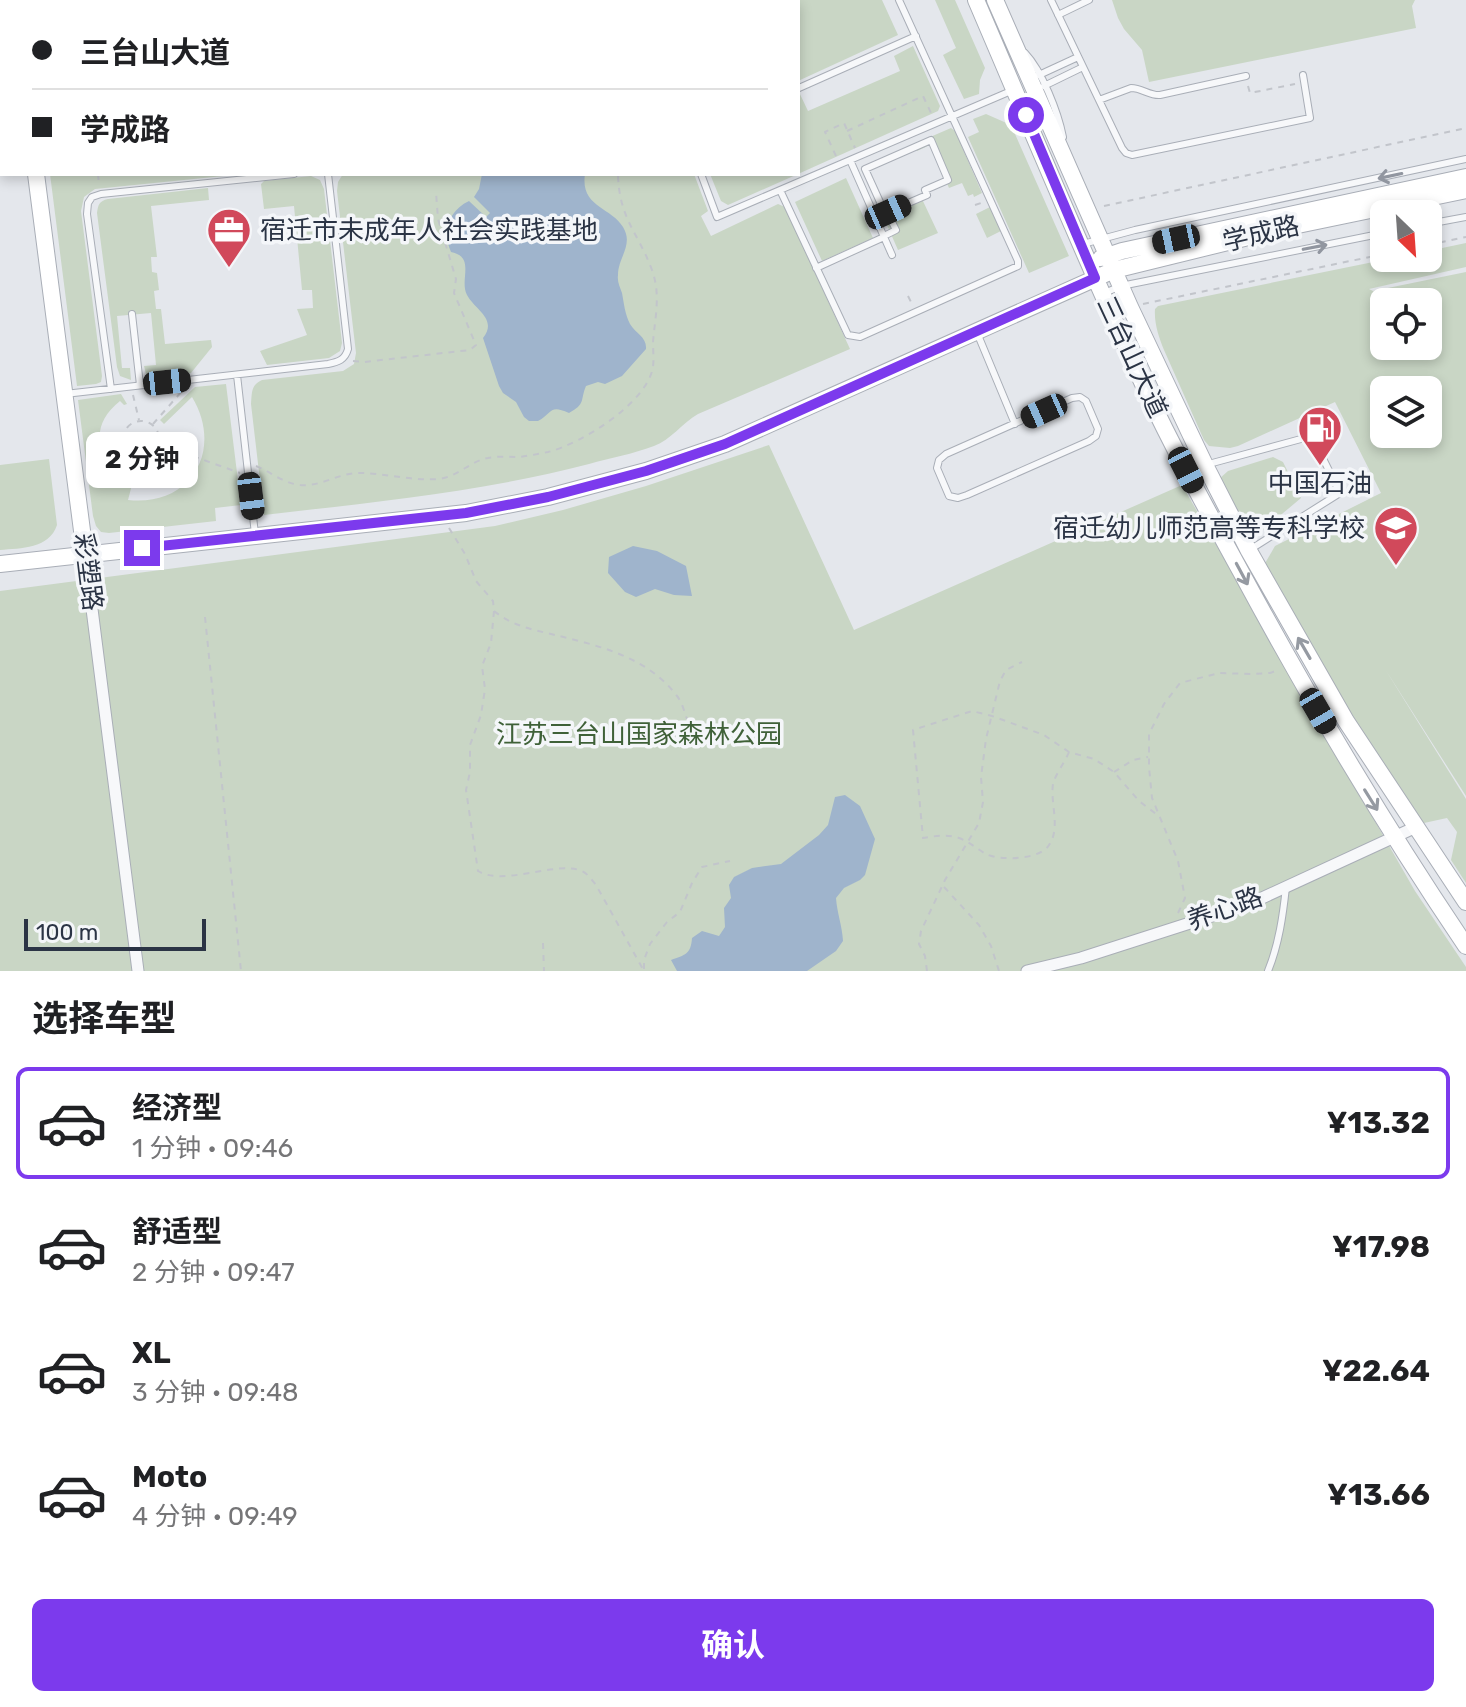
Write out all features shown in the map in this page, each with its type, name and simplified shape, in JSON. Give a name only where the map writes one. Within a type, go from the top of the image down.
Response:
[{"type":"main road","name":"三台山大道","points":[[976,0],[1144,386],[1200,498],[1357,778],[1466,946]]},
{"type":"main road","name":"三台山大道","points":[[995,0],[1130,307],[1249,551],[1346,721],[1466,902]]},
{"type":"main road","name":"彩塑路","points":[[36,176],[85,554]]},
{"type":"main road","name":"学成路","points":[[1108,254],[1466,177]]},
{"type":"main road","name":"学成路","points":[[1108,254],[1293,226],[1466,190]]},
{"type":"main road","name":"学成路","points":[[0,564],[466,513],[548,497],[646,471],[725,444],[1096,278],[1108,254]]},
{"type":"street","name":"彩塑路","points":[[85,554],[138,971]]},
{"type":"street","name":"养心路","points":[[1027,971],[1081,958],[1249,904],[1416,827]]},
{"type":"lane","points":[[780,190],[844,331],[853,337],[860,337],[1018,266],[899,0]]},
{"type":"lane","points":[[1051,0],[1122,148],[1132,155],[1310,118],[1304,79]]},
{"type":"lane","points":[[1058,15],[1089,0]]},
{"type":"lane","points":[[800,88],[916,36]]},
{"type":"lane","points":[[1013,40],[1034,63],[1060,120],[1067,164]]},
{"type":"lane","points":[[1039,75],[1078,57]]},
{"type":"lane","points":[[1044,86],[1083,67]]},
{"type":"lane","points":[[1099,100],[1131,88],[1160,95],[1246,76]]},
{"type":"lane","points":[[702,176],[717,217],[1015,90]]},
{"type":"lane","points":[[931,140],[948,180],[925,190],[927,195],[885,213],[870,179],[865,169],[931,140]]},
{"type":"lane","points":[[1081,244],[1108,254],[1466,159]]},
{"type":"lane","points":[[850,160],[892,255]]},
{"type":"lane","points":[[111,389],[87,214],[92,197],[275,176]]},
{"type":"lane","points":[[65,394],[328,364],[343,358],[348,349],[328,176]]},
{"type":"lane","points":[[852,187],[870,179]]},
{"type":"lane","points":[[816,268],[896,230],[888,212]]},
{"type":"lane","points":[[1442,221],[1466,217]]},
{"type":"lane","points":[[1096,278],[1121,286],[1370,236]]},
{"type":"lane","points":[[132,314],[140,385]]},
{"type":"lane","points":[[977,331],[1015,424]]},
{"type":"lane","points":[[237,375],[256,535]]},
{"type":"lane","points":[[1080,397],[1086,401],[1098,429],[1096,436],[1076,447],[967,495],[958,498],[949,496],[937,468],[939,460],[946,454],[1015,424],[1080,397]]},
{"type":"lane","points":[[1205,465],[1312,436],[1340,493],[1249,551]]},
{"type":"lane","points":[[1268,971],[1282,921],[1286,887]]},
{"type":"path","points":[[1246,76],[1250,93],[1304,79]]},
{"type":"path","points":[[847,131],[923,96],[936,123]]},
{"type":"path","points":[[840,165],[825,132],[844,123],[859,157]]},
{"type":"path","points":[[1088,210],[1466,128]]},
{"type":"path","points":[[247,463],[288,483],[300,485],[359,473],[437,479],[458,474],[484,458],[522,457],[552,451],[578,441],[608,423],[646,385],[653,368],[658,303],[653,273],[621,203],[618,176]]},
{"type":"path","points":[[343,358],[364,362],[470,350],[476,345],[454,293],[456,279],[436,210],[436,192]]},
{"type":"path","points":[[1442,242],[1466,237]]},
{"type":"path","points":[[1130,307],[1370,257]]},
{"type":"path","points":[[152,425],[193,379]]},
{"type":"path","points":[[131,386],[139,421]]},
{"type":"path","points":[[139,421],[152,425],[158,432],[159,444],[152,454],[135,456],[125,449],[123,437],[128,427],[139,421]]},
{"type":"path","points":[[159,444],[248,476]]},
{"type":"path","points":[[441,515],[459,541],[476,581],[493,601],[491,643],[482,666],[485,689],[481,715],[470,745],[466,790],[478,871],[486,876],[565,869],[587,873],[644,971]]},
{"type":"path","points":[[494,611],[519,626],[596,645],[630,658],[669,687],[679,698],[687,719]]},
{"type":"path","points":[[205,617],[241,971]]},
{"type":"path","points":[[927,971],[919,944],[921,931],[979,823],[986,739],[1000,681],[1006,670],[1022,662]]},
{"type":"path","points":[[1171,929],[1185,898],[1178,861],[1152,798],[1149,734],[1164,704],[1180,683],[1219,673],[1270,673],[1292,666]]},
{"type":"path","points":[[1069,752],[1053,780],[1054,832],[1049,846],[1039,854],[1008,858],[988,855],[956,837],[923,838],[913,730],[972,711],[1044,735],[1069,752],[1094,759],[1114,772],[1139,801],[1160,817]]},
{"type":"path","points":[[1114,772],[1133,760],[1149,757]]},
{"type":"path","points":[[644,971],[650,944],[667,922],[680,912],[702,867],[730,861]]},
{"type":"path","points":[[943,885],[979,925],[991,946],[999,971]]},
{"type":"path","points":[[543,943],[544,971]]},
{"type":"green space","points":[[800,0],[882,0],[898,35],[800,80]]},
{"type":"green space","points":[[935,0],[955,0],[985,68],[979,94],[964,99],[943,55],[956,48]]},
{"type":"green space","points":[[1112,0],[1415,0],[1412,6],[1416,28],[1149,82],[1142,50],[1124,29]]},
{"type":"green space","points":[[913,46],[940,106],[938,111],[800,173],[800,94],[808,111],[900,71],[894,56]]},
{"type":"green space","points":[[986,114],[1011,125],[1069,256],[1029,273],[968,137],[979,132],[973,119]]},
{"type":"green space","points":[[951,128],[982,193],[974,197],[973,194],[968,196],[962,183],[949,188],[930,145],[917,151],[914,144]]},
{"type":"green space","points":[[50,176],[223,176],[95,189],[84,197],[81,211],[102,376],[101,382],[96,384],[77,386]]},
{"type":"green space","points":[[311,176],[320,180],[324,189],[342,343],[340,351],[329,358],[267,365],[260,351],[307,335],[297,309],[313,308],[312,290],[302,290],[294,206],[264,209],[261,184],[264,181]]},
{"type":"green space","points":[[342,176],[695,176],[708,211],[701,216],[711,236],[778,204],[785,207],[850,349],[698,414],[660,443],[638,451],[549,474],[468,489],[264,515],[251,404],[254,387],[262,380],[343,371],[354,364],[356,353],[338,182]]},
{"type":"green space","points":[[711,176],[793,176],[728,205],[721,201]]},
{"type":"green space","points":[[846,178],[873,238],[822,261],[795,202]]},
{"type":"green space","points":[[208,188],[209,200],[151,206],[157,257],[151,257],[152,272],[157,273],[159,290],[154,291],[156,309],[161,309],[165,344],[211,340],[212,347],[191,373],[147,378],[144,366],[156,365],[151,313],[117,316],[122,368],[130,368],[131,380],[120,376],[97,213],[99,206],[108,199]]},
{"type":"green space","points":[[922,199],[938,233],[898,250],[883,216]]},
{"type":"green space","points":[[990,207],[1001,231],[987,238],[976,214]]},
{"type":"green space","name":"宿迁幼儿师范高等专科学校","points":[[1466,243],[1466,267],[1369,289],[1370,360],[1442,360],[1442,288],[1388,288],[1466,272],[1466,796],[1385,669],[1466,799],[1466,883],[1451,860],[1457,832],[1447,818],[1424,823],[1420,820],[1350,717],[1264,565],[1275,546],[1381,493],[1335,402],[1238,446],[1209,446],[1164,350],[1157,330],[1155,309],[1370,263],[1370,272],[1442,272],[1442,248]]},
{"type":"green space","points":[[226,384],[241,505],[215,508],[216,521],[101,532],[93,516],[78,400],[121,394],[127,404],[120,401],[110,411],[103,422],[100,443],[111,462],[134,477],[128,500],[150,500],[169,494],[184,484],[196,471],[202,455],[204,436],[201,417],[192,397],[164,424],[160,420],[195,387]]},
{"type":"green space","name":"江苏三台山国家森林公园","points":[[769,445],[854,630],[1182,485],[1415,891],[1466,971],[0,971],[0,591],[495,526],[646,486]]},
{"type":"green space","points":[[1273,457],[1283,462],[1301,498],[1263,530],[1247,533],[1219,479],[1228,471]]},
{"type":"green space","points":[[49,459],[57,525],[53,533],[33,546],[0,550],[0,465]]},
{"type":"water","points":[[482,176],[585,176],[587,193],[592,200],[618,220],[626,233],[618,282],[628,320],[643,338],[646,349],[622,376],[605,384],[598,382],[586,386],[580,404],[569,413],[554,409],[538,421],[529,421],[516,402],[499,386],[483,338],[487,320],[467,295],[465,264],[459,255],[451,252],[447,237],[452,216],[469,201],[486,217],[490,213],[474,197]]},
{"type":"water","points":[[633,546],[657,551],[686,566],[692,596],[655,589],[636,597],[625,592],[608,573],[609,557]]},
{"type":"water","points":[[845,795],[860,806],[875,839],[865,875],[844,888],[836,898],[843,941],[836,951],[807,971],[677,971],[671,960],[686,953],[692,938],[702,931],[719,936],[725,927],[724,908],[731,898],[729,885],[734,877],[752,868],[781,864],[819,835],[828,825],[835,797]]},
{"type":"place","name":"宿迁市未成年人社会实践基地","points":[[229,269]]},
{"type":"place","name":"中国石油","points":[[1320,467]]},
{"type":"place","name":"宿迁幼儿师范高等专科学校","points":[[1396,567]]},
{"type":"route","points":[[142,548],[466,513],[548,497],[646,471],[725,444],[1095,278],[1026,115]]}]
